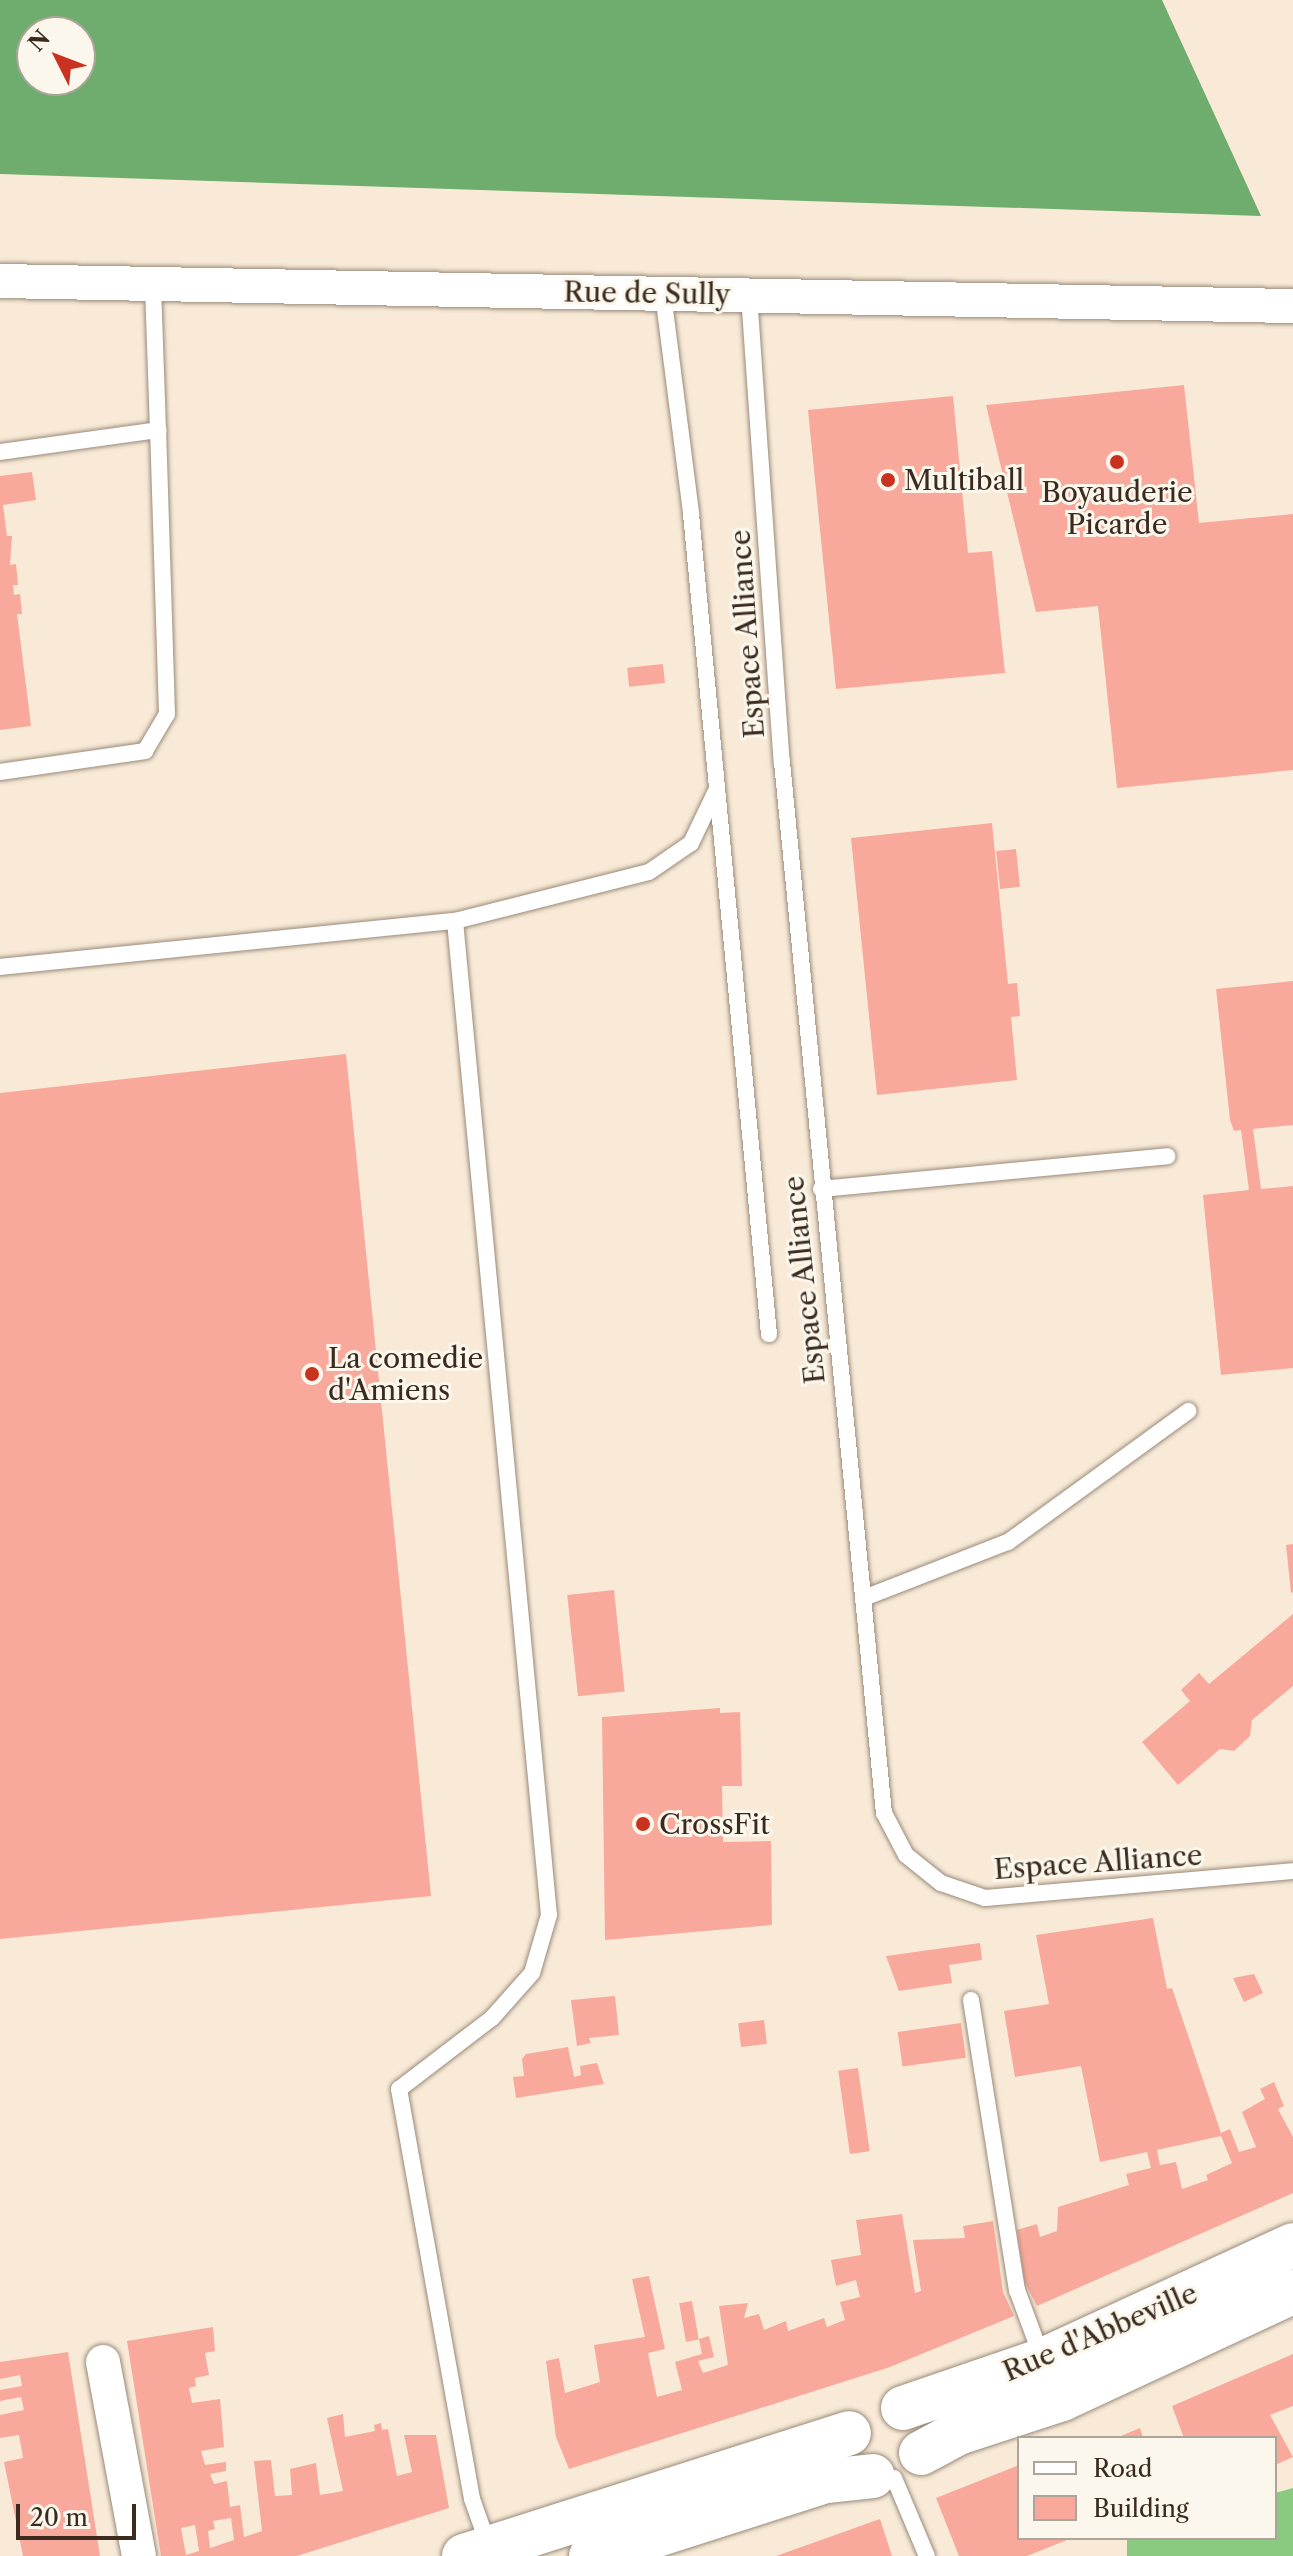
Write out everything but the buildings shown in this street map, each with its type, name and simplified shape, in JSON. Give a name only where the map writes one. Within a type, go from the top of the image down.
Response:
[{"type":"main road","name":"Rue d'Abbeville","points":[[482,2554],[888,2448],[958,2433],[1049,2381],[1288,2270]]},
{"type":"main road","name":"Rue d'Abbeville","points":[[585,2549],[826,2481],[888,2448]]},
{"type":"street","name":"Rue de Sully","points":[[0,281],[1293,306]]},
{"type":"street","points":[[103,2362],[139,2556]]},
{"type":"lane","points":[[0,772],[145,751],[167,714],[153,284]]},
{"type":"lane","points":[[663,294],[717,789],[769,1334]]},
{"type":"lane","name":"Espace Alliance","points":[[749,295],[782,762],[821,1189],[884,1813],[906,1855],[941,1883],[985,1898],[1293,1871]]},
{"type":"lane","points":[[0,452],[158,430]]},
{"type":"lane","points":[[0,967],[455,921],[649,872],[691,843],[717,789]]},
{"type":"lane","points":[[455,921],[549,1915],[532,1973],[492,2018],[399,2089],[482,2554]]},
{"type":"lane","points":[[821,1189],[1167,1156]]},
{"type":"lane","points":[[864,1598],[1008,1542],[1188,1411]]},
{"type":"lane","points":[[971,2000],[1017,2290],[1049,2381],[1089,2359]]},
{"type":"lane","points":[[1288,2270],[1293,2253]]},
{"type":"lane","points":[[927,2556],[888,2448],[1007,2398]]},
{"type":"green space","points":[[0,0],[1162,0],[1261,216],[0,174]]},
{"type":"green space","points":[[1293,2488],[1293,2556],[1127,2556],[1127,2540],[1277,2540],[1277,2492]]},
{"type":"place","name":"Boyauderie Picarde","points":[[1117,462]]},
{"type":"place","name":"Multiball","points":[[888,480]]},
{"type":"place","name":"La comedie d'Amiens","points":[[312,1374]]},
{"type":"place","name":"CrossFit","points":[[643,1824]]}]
